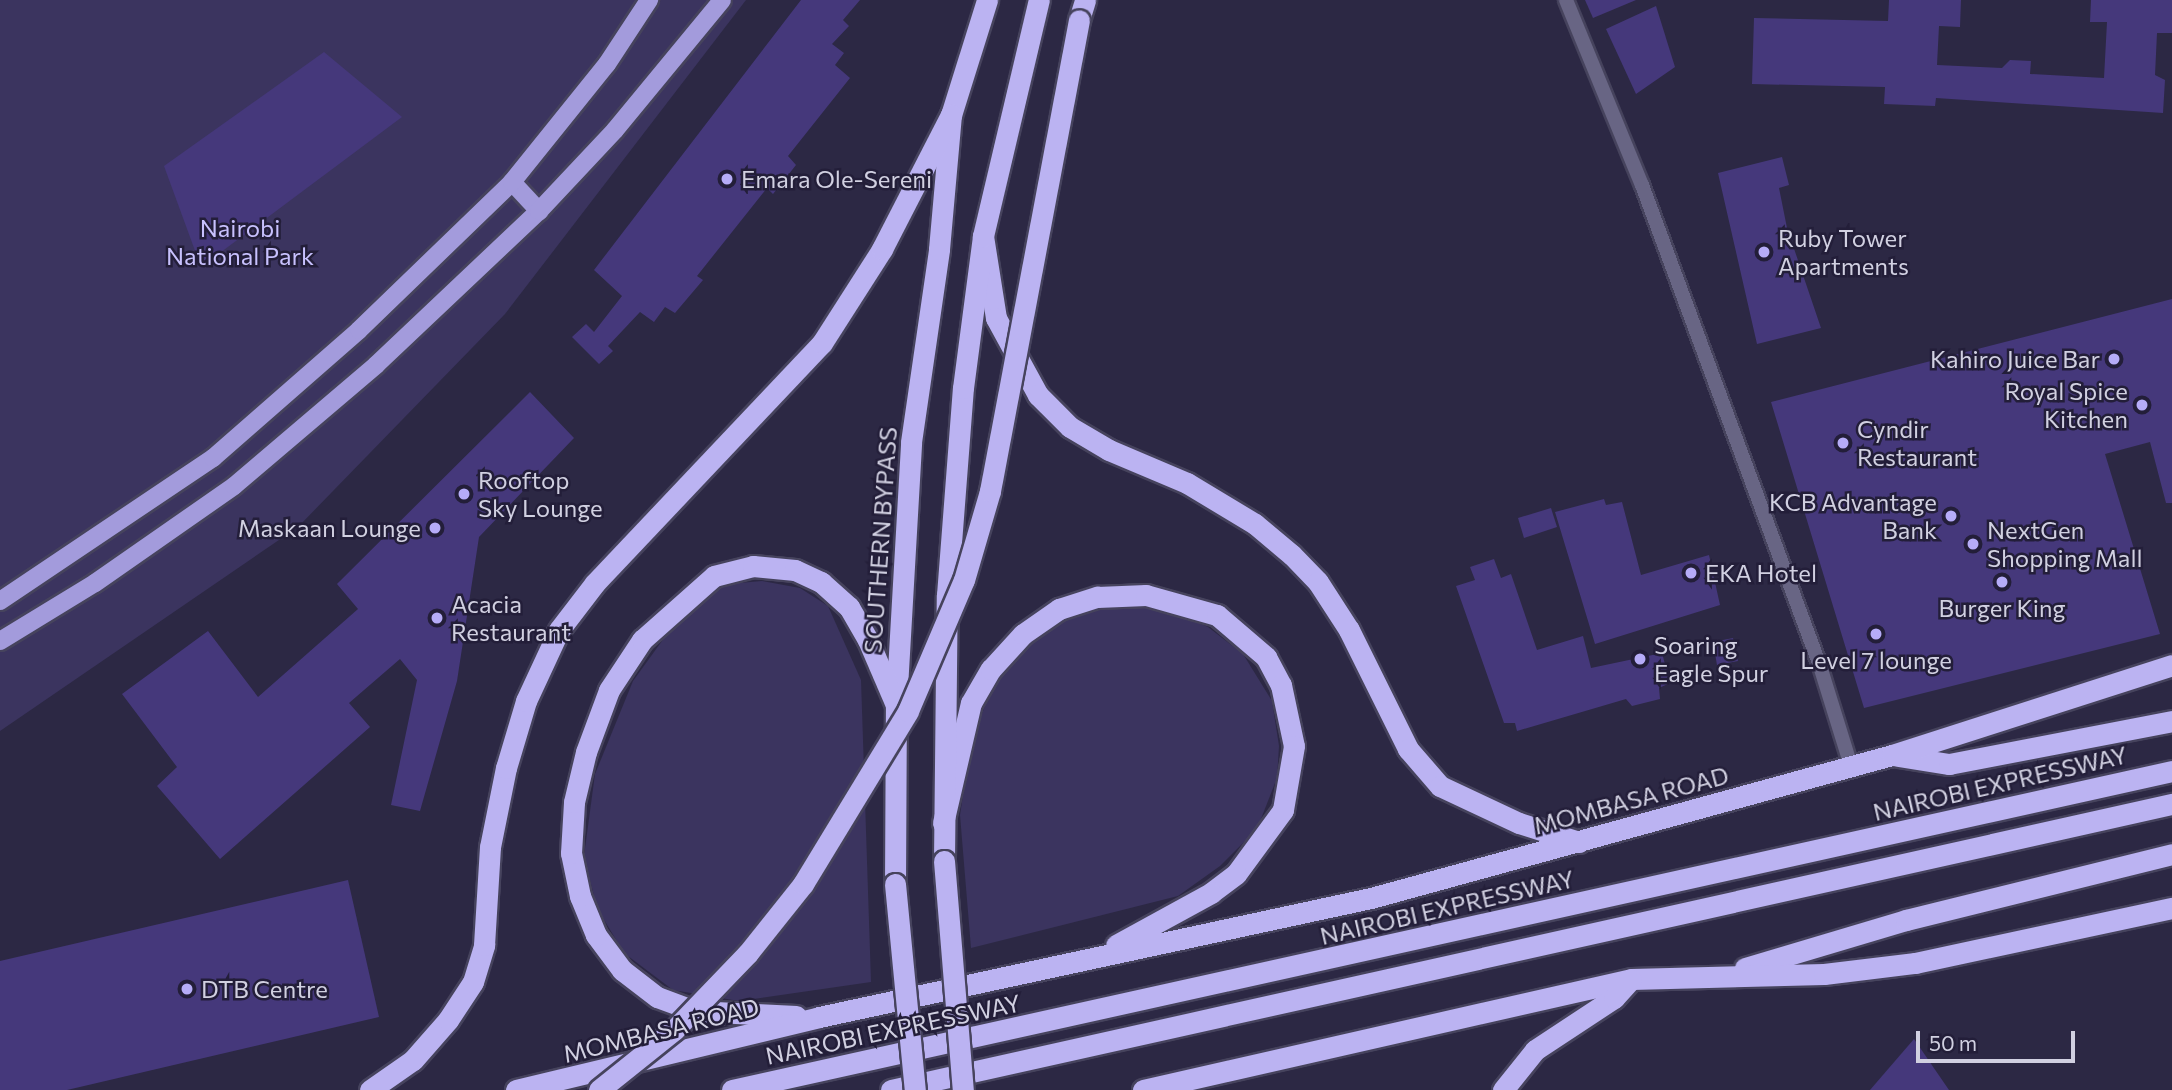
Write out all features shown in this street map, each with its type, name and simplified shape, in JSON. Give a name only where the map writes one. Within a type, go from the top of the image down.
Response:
[{"type":"highway","name":"SOUTHERN BYPASS","points":[[915,1090],[895,884],[896,705],[911,442],[939,249],[951,115],[987,0]]},
{"type":"highway","points":[[963,1090],[943,823],[951,538],[963,388],[983,236],[1039,0]]},
{"type":"highway","points":[[599,1090],[674,1030],[748,953],[803,884],[908,711],[964,580],[990,491],[1012,397],[1082,10]]},
{"type":"highway","points":[[370,1090],[413,1060],[449,1020],[473,982],[484,945],[490,848],[506,768],[526,701],[559,630],[595,583],[822,343],[882,248],[951,115]]},
{"type":"highway","points":[[983,236],[996,318],[1013,356],[1046,403],[1070,427],[1108,450],[1187,483],[1255,524],[1292,555],[1318,582],[1349,630],[1408,749],[1440,786],[1470,804],[1580,842]]},
{"type":"highway","points":[[819,1017],[695,1010],[657,997],[622,970],[596,935],[580,896],[571,853],[574,802],[586,752],[610,690],[642,640],[714,576],[753,566],[795,570],[821,582],[849,607],[868,640],[896,705]]},
{"type":"highway","points":[[943,823],[971,703],[990,669],[1023,634],[1059,609],[1097,597],[1146,595],[1217,615],[1248,640],[1266,657],[1281,685],[1290,718],[1294,746],[1283,810],[1259,848],[1211,893],[1096,956]]},
{"type":"highway","name":"MOMBASA ROAD","points":[[516,1090],[819,1017],[1371,898],[1892,755],[2172,665]]},
{"type":"highway","points":[[1892,755],[1949,764],[2172,722]]},
{"type":"highway","name":"NAIROBI EXPRESSWAY","points":[[732,1090],[2172,771]]},
{"type":"highway","points":[[891,1090],[1862,871],[2172,804]]},
{"type":"highway","points":[[1714,977],[1906,920],[2172,854]]},
{"type":"highway","points":[[1143,1090],[1631,979],[1824,974],[1915,962],[2172,908]]},
{"type":"highway","points":[[1503,1090],[1535,1050],[1614,998],[1631,979]]},
{"type":"main road","points":[[0,601],[213,458],[359,330],[512,182],[607,64],[649,0]]},
{"type":"main road","points":[[0,641],[95,583],[234,486],[376,365],[539,211],[615,130],[722,0]]},
{"type":"main road","points":[[512,182],[539,211]]},
{"type":"street","points":[[1566,0],[1642,185],[1819,666],[1851,766]]},
{"type":"green space","name":"Nairobi National Park","points":[[0,0],[746,0],[505,314],[298,527],[0,731]]},
{"type":"green space","points":[[762,581],[800,588],[828,606],[861,680],[871,982],[739,1001],[673,990],[624,953],[597,908],[584,856],[595,774],[633,681],[675,623],[716,585]]},
{"type":"green space","points":[[1131,605],[1169,610],[1208,627],[1243,654],[1272,701],[1279,746],[1277,778],[1257,829],[1220,866],[1178,896],[971,948],[960,815],[970,749],[995,676],[1032,635],[1074,613]]},
{"type":"building","points":[[801,0],[860,0],[843,20],[849,26],[832,44],[844,53],[835,65],[850,78],[788,156],[796,165],[773,194],[767,188],[697,276],[703,280],[675,313],[665,307],[654,322],[640,312],[608,346],[613,351],[599,364],[572,337],[586,324],[594,332],[622,296],[594,270]]},
{"type":"building","points":[[1585,0],[1636,0],[1593,18]]},
{"type":"building","points":[[1889,0],[1961,0],[1960,27],[1939,26],[1937,65],[2002,68],[2010,60],[2031,61],[2030,74],[2104,78],[2107,22],[2090,22],[2091,0],[2172,0],[2172,33],[2157,33],[2155,75],[2165,80],[2163,113],[1936,98],[1935,106],[1884,104],[1885,87],[1752,84],[1754,18],[1888,21]]},
{"type":"building","points":[[1656,6],[1675,67],[1636,94],[1606,29]]},
{"type":"building","points":[[324,52],[402,117],[201,267],[164,166]]},
{"type":"building","name":"Ruby Tower Apartments","points":[[1782,157],[1789,185],[1779,188],[1787,228],[1821,328],[1757,344],[1718,173]]},
{"type":"building","name":"NextGen Shopping Mall","points":[[2172,299],[2172,503],[2166,503],[2150,442],[2105,454],[2160,634],[1864,708],[1771,402]]},
{"type":"building","points":[[530,392],[574,438],[479,537],[457,681],[420,811],[391,805],[417,680],[400,659],[349,703],[370,727],[220,859],[157,786],[177,767],[122,694],[208,631],[258,697],[358,609],[337,584]]},
{"type":"building","points":[[1604,499],[1606,505],[1622,502],[1641,575],[1709,555],[1720,605],[1595,644],[1555,512]]},
{"type":"building","points":[[1551,508],[1557,527],[1524,538],[1518,518]]},
{"type":"building","points":[[1494,559],[1501,578],[1511,574],[1537,650],[1583,636],[1591,668],[1662,653],[1670,683],[1659,688],[1660,699],[1632,706],[1626,699],[1517,731],[1515,723],[1504,723],[1456,586],[1475,580],[1470,567]]},
{"type":"building","points":[[1733,638],[1738,661],[1717,665],[1713,642]]},
{"type":"building","name":"DTB Centre","points":[[348,880],[379,1017],[67,1090],[0,1090],[0,961]]},
{"type":"building","points":[[1914,1039],[1949,1090],[1870,1090]]},
{"type":"place","name":"Emara Ole-Sereni","points":[[727,179]]},
{"type":"place","name":"Ruby Tower Apartments","points":[[1764,252]]},
{"type":"place","name":"Kahiro Juice Bar","points":[[2114,359]]},
{"type":"place","name":"Royal Spice Kitchen","points":[[2142,405]]},
{"type":"place","name":"Cyndir Restaurant","points":[[1843,443]]},
{"type":"place","name":"Rooftop Sky Lounge","points":[[464,494]]},
{"type":"place","name":"KCB Advantage Bank","points":[[1951,516]]},
{"type":"place","name":"Maskaan Lounge","points":[[435,528]]},
{"type":"place","name":"NextGen Shopping Mall","points":[[1973,544]]},
{"type":"place","name":"EKA Hotel","points":[[1691,573]]},
{"type":"place","name":"Burger King","points":[[2002,582]]},
{"type":"place","name":"Acacia Restaurant","points":[[437,618]]},
{"type":"place","name":"Level 7 lounge","points":[[1876,634]]},
{"type":"place","name":"Soaring Eagle Spur","points":[[1640,659]]},
{"type":"place","name":"DTB Centre","points":[[187,989]]}]
